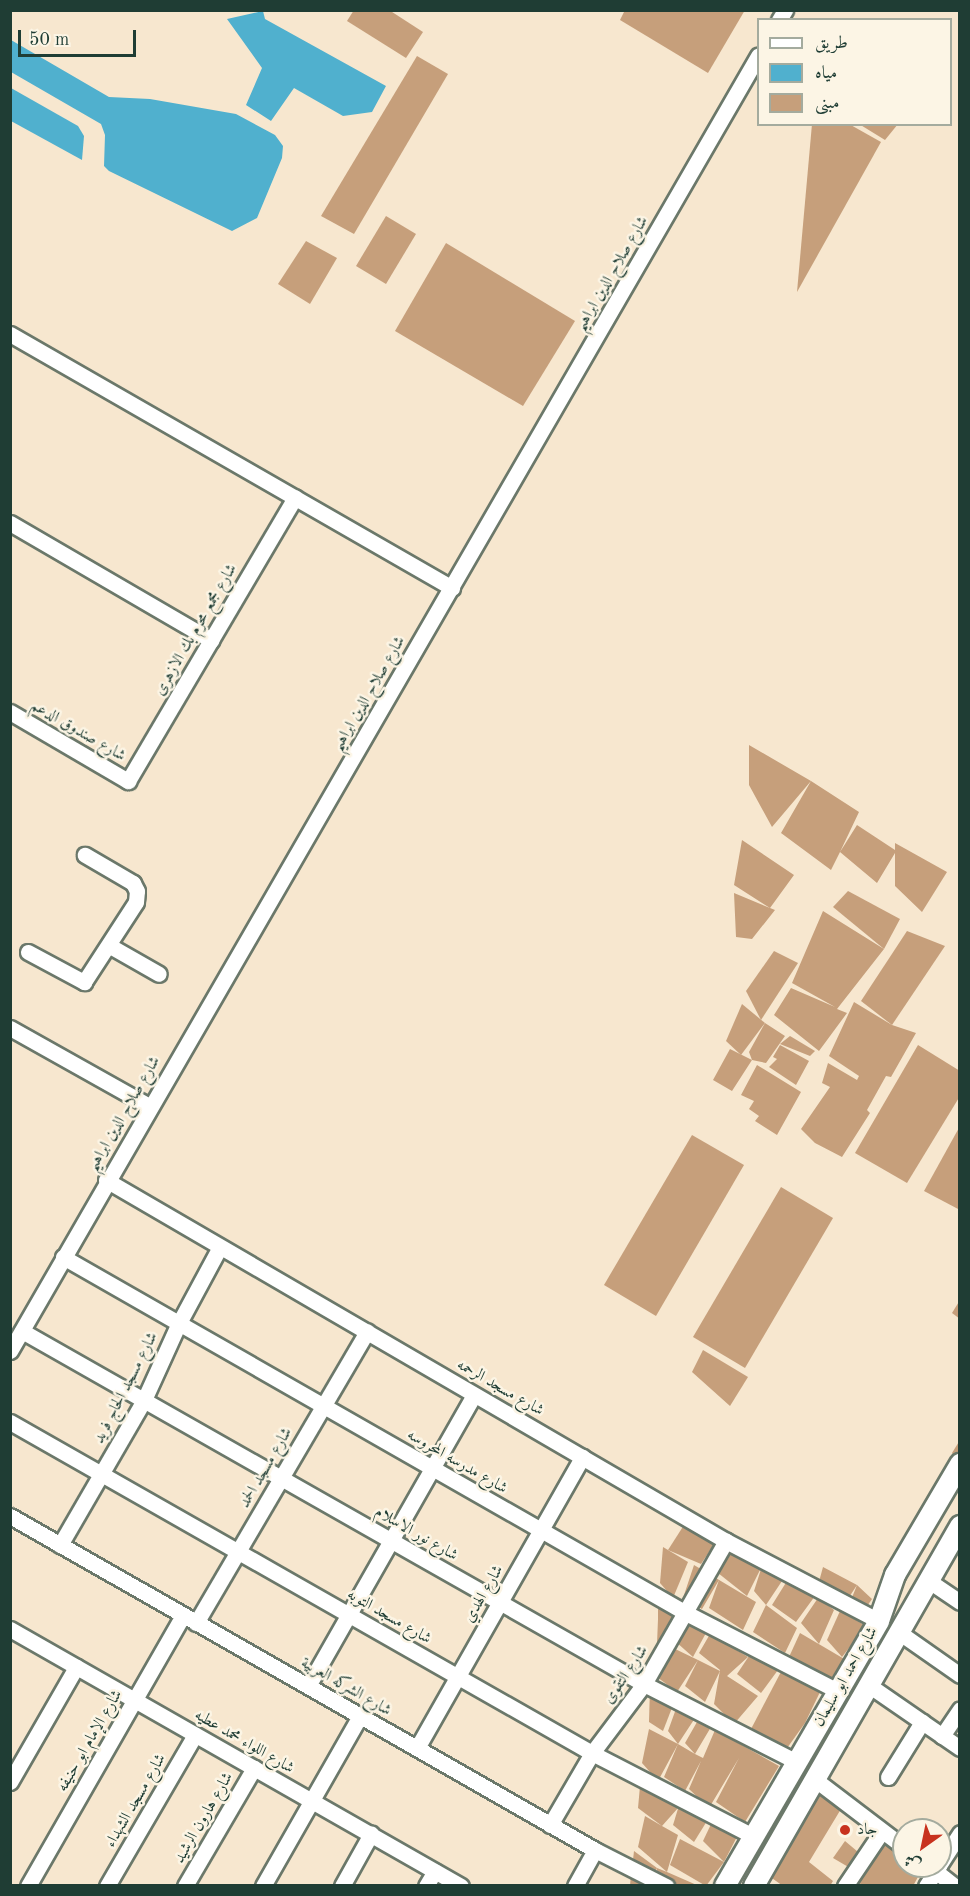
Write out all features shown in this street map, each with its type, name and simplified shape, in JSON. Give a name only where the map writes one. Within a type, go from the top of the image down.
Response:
[{"type":"main road","name":"شارع احمد ابو سليمان","points":[[725,1886],[879,1621],[895,1575],[960,1464]]},
{"type":"main road","name":"شارع احمد ابو سليمان","points":[[759,1884],[781,1840],[817,1781],[958,1532]]},
{"type":"main road","points":[[895,1575],[925,1587]]},
{"type":"main road","points":[[757,1829],[781,1840]]},
{"type":"street","name":"شارع صلاح الدين ابراهيم","points":[[10,1351],[148,1106],[452,588],[757,59]]},
{"type":"street","points":[[10,334],[452,588]]},
{"type":"street","name":"شارع مجمع محرم بك الازهرى","points":[[128,781],[295,498]]},
{"type":"street","points":[[10,523],[212,640]]},
{"type":"street","name":"شارع صندوق الدعم","points":[[10,712],[128,781]]},
{"type":"street","points":[[28,952],[84,982],[110,946],[136,902],[137,891],[133,883],[86,855]]},
{"type":"street","points":[[110,946],[159,974]]},
{"type":"street","points":[[10,1028],[148,1106]]},
{"type":"street","name":"شارع مسجد الرحمه","points":[[106,1180],[726,1541],[879,1621]]},
{"type":"street","name":"شارع مسجد الحاج فريد","points":[[60,1545],[144,1400],[178,1323],[220,1247]]},
{"type":"street","name":"شارع مدرسه المحروسه","points":[[63,1257],[686,1613],[838,1691]]},
{"type":"street","name":"شارع نور الاسلام","points":[[22,1331],[644,1684],[797,1761]]},
{"type":"street","name":"شارع مسجد الحمد","points":[[190,1619],[238,1552],[367,1332]]},
{"type":"street","points":[[308,1686],[474,1395]]},
{"type":"street","name":"شارع مسجد التوبه","points":[[10,1422],[592,1754],[757,1829]]},
{"type":"street","name":"شارع الهدي","points":[[417,1748],[582,1457]]},
{"type":"street","name":"شارع الشركه العربية","points":[[10,1516],[550,1825],[666,1886]]},
{"type":"street","name":"شارع التقوى","points":[[550,1825],[592,1754],[644,1684],[726,1541]]},
{"type":"street","points":[[925,1587],[960,1602]]},
{"type":"street","name":"شارع الإمام ابو حنيفه","points":[[28,1886],[135,1700],[190,1619]]},
{"type":"street","points":[[10,1648],[15,1632]]},
{"type":"street","name":"شارع اللواء محمد عطيه","points":[[15,1632],[461,1886]]},
{"type":"street","points":[[900,1633],[960,1675]]},
{"type":"street","points":[[10,1782],[76,1667]]},
{"type":"street","points":[[870,1686],[960,1748]]},
{"type":"street","points":[[942,1736],[960,1709]]},
{"type":"street","points":[[263,1886],[360,1716]]},
{"type":"street","points":[[888,1777],[922,1722]]},
{"type":"street","name":"شارع مسجد الشهداء","points":[[107,1886],[195,1735]]},
{"type":"street","name":"شارع هارون الرشيد","points":[[185,1886],[254,1768]]},
{"type":"street","points":[[817,1781],[892,1838]]},
{"type":"street","points":[[845,1886],[882,1830]]},
{"type":"street","points":[[342,1886],[371,1834]]},
{"type":"street","points":[[575,1886],[595,1850]]},
{"type":"street","points":[[426,1886],[435,1871]]},
{"type":"water","points":[[263,11],[265,19],[386,86],[372,112],[343,116],[294,88],[271,121],[246,105],[262,68],[227,19]]},
{"type":"water","points":[[11,40],[109,97],[150,99],[236,114],[275,135],[283,146],[282,158],[257,218],[232,231],[109,171],[104,166],[105,135],[101,124],[11,72]]},
{"type":"water","points":[[11,88],[78,126],[84,136],[82,160],[11,121]]},
{"type":"building","points":[[354,10],[389,10],[423,32],[406,58],[347,21]]},
{"type":"building","points":[[625,10],[745,10],[708,73],[620,20]]},
{"type":"building","points":[[417,56],[448,74],[354,234],[321,216]]},
{"type":"building","points":[[812,126],[853,126],[881,142],[797,292]]},
{"type":"building","points":[[862,126],[896,126],[885,140]]},
{"type":"building","points":[[386,216],[416,234],[386,284],[356,266]]},
{"type":"building","points":[[306,241],[337,258],[310,304],[278,284]]},
{"type":"building","points":[[446,243],[575,321],[523,406],[395,331]]},
{"type":"building","points":[[749,745],[811,781],[772,827],[749,785]]},
{"type":"building","points":[[811,781],[859,812],[831,870],[781,833]]},
{"type":"building","points":[[857,825],[895,850],[895,843],[947,872],[922,912],[895,886],[895,853],[877,883],[840,852]]},
{"type":"building","points":[[742,840],[794,875],[770,908],[734,885]]},
{"type":"building","points":[[848,891],[900,919],[884,949],[833,907]]},
{"type":"building","points":[[734,893],[775,910],[752,939],[736,937]]},
{"type":"building","points":[[823,911],[884,949],[837,1009],[847,1013],[819,1051],[774,1015],[791,988],[835,1007],[792,983]]},
{"type":"building","points":[[907,931],[945,946],[892,1025],[861,1001]]},
{"type":"building","points":[[774,951],[798,963],[761,1020],[746,991]]},
{"type":"building","points":[[854,1002],[892,1025],[916,1033],[891,1077],[886,1076],[867,1110],[870,1113],[842,1157],[815,1143],[801,1129],[830,1087],[822,1083],[828,1063],[857,1080],[859,1076],[829,1056]]},
{"type":"building","points":[[742,1004],[765,1023],[741,1055],[726,1041]]},
{"type":"building","points":[[765,1023],[785,1036],[766,1063],[752,1060],[749,1052]]},
{"type":"building","points":[[790,1036],[815,1051],[810,1056],[780,1044]]},
{"type":"building","points":[[780,1045],[809,1061],[796,1085],[769,1067],[777,1059],[773,1057]]},
{"type":"building","points":[[918,1045],[960,1071],[960,1096],[907,1183],[855,1153]]},
{"type":"building","points":[[730,1049],[752,1060],[732,1091],[713,1080]]},
{"type":"building","points":[[757,1065],[801,1092],[777,1135],[755,1121],[759,1116],[749,1109],[754,1101],[741,1095]]},
{"type":"building","points":[[960,1126],[960,1210],[924,1191]]},
{"type":"building","points":[[692,1135],[744,1165],[656,1316],[604,1285]]},
{"type":"building","points":[[781,1187],[833,1218],[745,1368],[693,1337]]},
{"type":"building","points":[[960,1300],[960,1319],[952,1313]]},
{"type":"building","points":[[703,1350],[748,1377],[730,1406],[692,1372]]},
{"type":"building","points":[[960,1440],[960,1462],[952,1453]]},
{"type":"building","points":[[684,1525],[715,1543],[701,1564],[668,1550]]},
{"type":"building","points":[[663,1547],[688,1562],[673,1598],[660,1583]]},
{"type":"building","points":[[722,1549],[762,1566],[747,1596],[718,1573]]},
{"type":"building","points":[[694,1565],[756,1602],[743,1630],[709,1608],[719,1580],[702,1609],[683,1598]]},
{"type":"building","points":[[762,1566],[784,1578],[766,1605],[754,1591]]},
{"type":"building","points":[[823,1567],[857,1585],[840,1611],[821,1600],[834,1610],[819,1644],[801,1623],[818,1598],[815,1596],[796,1622],[772,1605],[787,1581],[817,1589]]},
{"type":"building","points":[[857,1585],[872,1599],[859,1618],[847,1610]]},
{"type":"building","points":[[658,1589],[683,1604],[657,1644],[658,1619]]},
{"type":"building","points":[[766,1605],[797,1628],[785,1653],[753,1632]]},
{"type":"building","points":[[840,1611],[866,1626],[842,1657],[827,1640]]},
{"type":"building","points":[[686,1621],[706,1633],[693,1657],[676,1642]]},
{"type":"building","points":[[800,1633],[846,1660],[829,1682],[789,1657]]},
{"type":"building","points":[[710,1634],[748,1657],[727,1676],[758,1696],[734,1724],[714,1704],[720,1670],[699,1653]]},
{"type":"building","points":[[671,1647],[698,1660],[677,1692],[657,1677]]},
{"type":"building","points":[[751,1653],[778,1670],[761,1693],[737,1674]]},
{"type":"building","points":[[698,1660],[720,1671],[705,1702],[685,1686]]},
{"type":"building","points":[[782,1670],[821,1690],[805,1723],[785,1751],[751,1729]]},
{"type":"building","points":[[650,1687],[675,1700],[663,1731],[649,1722]]},
{"type":"building","points":[[677,1706],[699,1712],[678,1744],[668,1731]]},
{"type":"building","points":[[697,1722],[711,1727],[695,1754],[685,1743]]},
{"type":"building","points":[[649,1729],[678,1744],[658,1781],[642,1763]]},
{"type":"building","points":[[715,1730],[779,1766],[745,1822],[716,1802],[739,1758],[709,1808],[689,1789],[701,1761],[685,1791],[664,1777],[678,1744],[703,1758]]},
{"type":"building","points":[[640,1786],[678,1808],[662,1826],[638,1808]]},
{"type":"building","points":[[816,1791],[841,1809],[809,1862],[833,1881],[830,1886],[783,1886],[769,1876]]},
{"type":"building","points":[[681,1799],[707,1821],[694,1842],[673,1825]]},
{"type":"building","points":[[645,1816],[678,1835],[667,1872],[638,1847]]},
{"type":"building","points":[[713,1820],[741,1829],[724,1862],[703,1841]]},
{"type":"building","points":[[879,1836],[892,1845],[892,1878],[917,1878],[913,1886],[863,1886],[857,1881]]},
{"type":"building","points":[[680,1839],[724,1862],[706,1886],[670,1865]]},
{"type":"building","points":[[845,1841],[864,1857],[850,1868],[833,1858]]},
{"type":"building","points":[[634,1851],[657,1868],[649,1886],[632,1869]]},
{"type":"building","points":[[657,1868],[667,1872],[699,1886],[656,1886]]},
{"type":"building","points":[[631,1874],[645,1886],[630,1886]]},
{"type":"place","name":"جاد","points":[[845,1830]]}]
